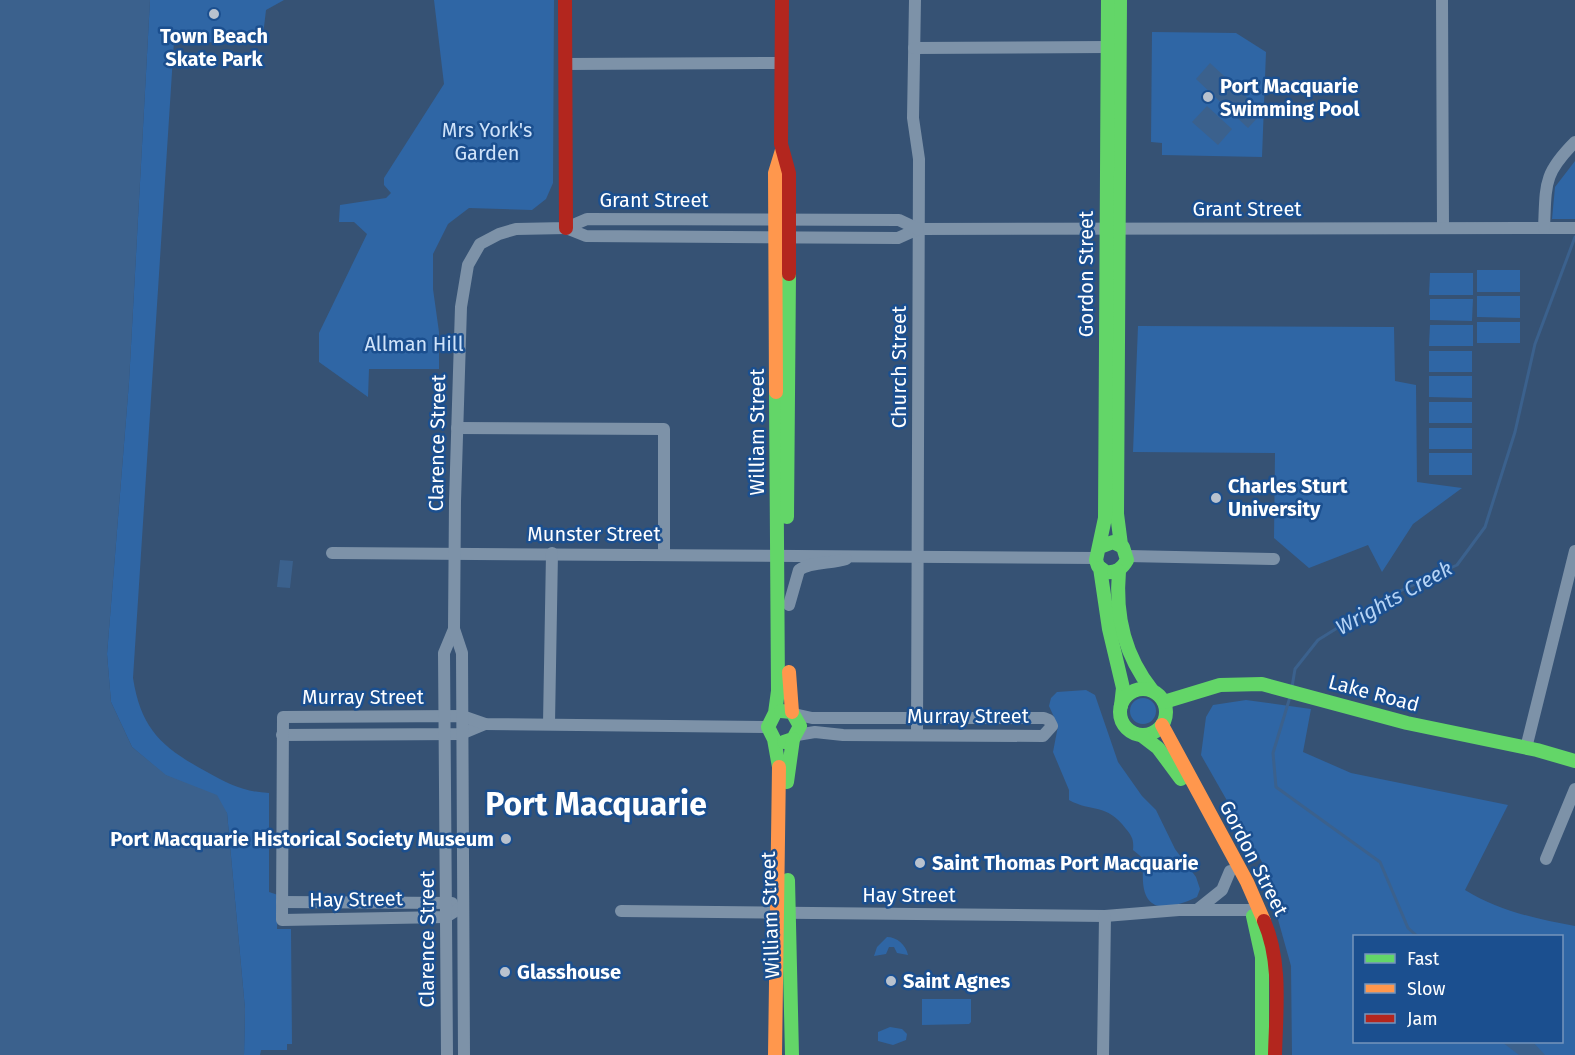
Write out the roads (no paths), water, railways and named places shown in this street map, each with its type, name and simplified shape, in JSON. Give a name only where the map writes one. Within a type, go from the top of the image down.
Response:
[{"type":"main road","points":[[565,0],[566,228]]},
{"type":"main road","name":"William Street","points":[[782,0],[782,150],[789,173],[783,221],[782,555],[778,691],[775,713],[770,719],[780,773],[783,913],[792,1048]]},
{"type":"main road","name":"Gordon Street","points":[[1108,0],[1105,518],[1099,558],[1109,629],[1123,688],[1120,706]]},
{"type":"main road","name":"Gordon Street","points":[[1120,0],[1118,514],[1124,551]]},
{"type":"main road","points":[[1110,542],[1124,551],[1124,566],[1119,571],[1108,573],[1099,558],[1110,542]]},
{"type":"main road","name":"William Street","points":[[775,1048],[788,775],[795,737],[800,726],[793,713],[789,605],[782,555]]},
{"type":"main road","points":[[1119,571],[1117,589],[1124,642],[1136,670],[1164,702],[1166,710],[1162,725],[1149,734],[1141,735],[1128,729],[1123,723],[1120,706],[1129,693],[1136,690],[1152,690]]},
{"type":"main road","name":"Lake Road","points":[[1164,702],[1220,685],[1252,683],[1274,686],[1407,723],[1526,747],[1575,761]]},
{"type":"main road","points":[[775,713],[785,710],[793,713]]},
{"type":"main road","name":"Gordon Street","points":[[1162,725],[1247,882],[1271,937],[1276,973],[1275,1055]]},
{"type":"main road","points":[[771,733],[784,742],[795,737]]},
{"type":"main road","name":"Gordon Street","points":[[1141,735],[1158,748],[1176,770],[1256,923],[1262,957],[1262,1055]]},
{"type":"main road","points":[[775,1048],[784,1050],[792,1048]]},
{"type":"street","name":"Church Street","points":[[915,0],[913,118],[919,159],[917,735]]},
{"type":"street","points":[[1442,0],[1443,228]]},
{"type":"street","points":[[914,48],[1107,47]]},
{"type":"street","points":[[565,64],[781,63]]},
{"type":"street","points":[[1544,228],[1546,184],[1551,169],[1575,142]]},
{"type":"street","name":"Grant Street","points":[[566,228],[587,219],[899,220],[918,229]]},
{"type":"street","name":"Grant Street","points":[[566,228],[586,236],[783,238],[898,238],[918,229],[1573,228]]},
{"type":"street","name":"Clarence Street","points":[[464,1055],[462,654],[454,629],[457,429],[463,287],[473,254],[489,238],[508,231],[566,228]]},
{"type":"street","points":[[457,429],[663,429],[664,554]]},
{"type":"street","points":[[1526,747],[1575,550]]},
{"type":"street","points":[[1124,551],[1274,559]]},
{"type":"street","name":"Munster Street","points":[[332,553],[1099,558]]},
{"type":"street","points":[[549,723],[552,553]]},
{"type":"street","name":"Munster Street","points":[[789,605],[796,574],[804,566],[831,564],[857,556]]},
{"type":"street","name":"Clarence Street","points":[[447,1055],[444,653],[454,629]]},
{"type":"street","name":"Murray Street","points":[[793,713],[812,718],[1044,718],[1049,720],[1052,726],[1043,736],[815,732],[795,737]]},
{"type":"street","name":"Murray Street","points":[[485,723],[461,734],[282,735],[282,717],[445,716],[462,716],[485,723],[549,723],[771,733]]},
{"type":"street","points":[[282,735],[282,902]]},
{"type":"street","points":[[1546,859],[1575,789]]},
{"type":"street","points":[[1197,910],[1222,890],[1230,871]]},
{"type":"street","name":"Hay Street","points":[[446,917],[282,920],[282,902],[446,901],[462,907]]},
{"type":"street","points":[[446,917],[462,907]]},
{"type":"street","name":"Hay Street","points":[[621,911],[1105,916],[1197,910],[1204,912],[1249,910]]},
{"type":"street","points":[[1103,1055],[1105,916]]},
{"type":"street","name":"Clarence Street","points":[[447,1034],[464,1034]]},
{"type":"waterway","name":"Wrights Creek","points":[[1292,687],[1295,669],[1318,640],[1387,597],[1457,565],[1485,527],[1515,432],[1535,344],[1575,237]]},
{"type":"waterway","name":"Wrights Creek","points":[[1290,697],[1273,753],[1276,787],[1380,862],[1408,928],[1416,935]]},
{"type":"place","name":"Town Beach Skate Park","points":[[214,14]]},
{"type":"place","name":"Port Macquarie Swimming Pool","points":[[1208,97]]},
{"type":"place","name":"Charles Sturt University","points":[[1216,498]]},
{"type":"place","name":"Port Macquarie Historical Society Museum","points":[[506,839]]},
{"type":"place","name":"Saint Thomas Port Macquarie","points":[[920,863]]},
{"type":"place","name":"Glasshouse","points":[[505,972]]},
{"type":"place","name":"Saint Agnes","points":[[891,981]]},
{"type":"district","name":"Port Macquarie","points":[[596,804]]},
{"type":"park label","name":"Mrs York's Garden","points":[[487,142]]},
{"type":"park label","name":"Allman Hill","points":[[414,344]]}]
